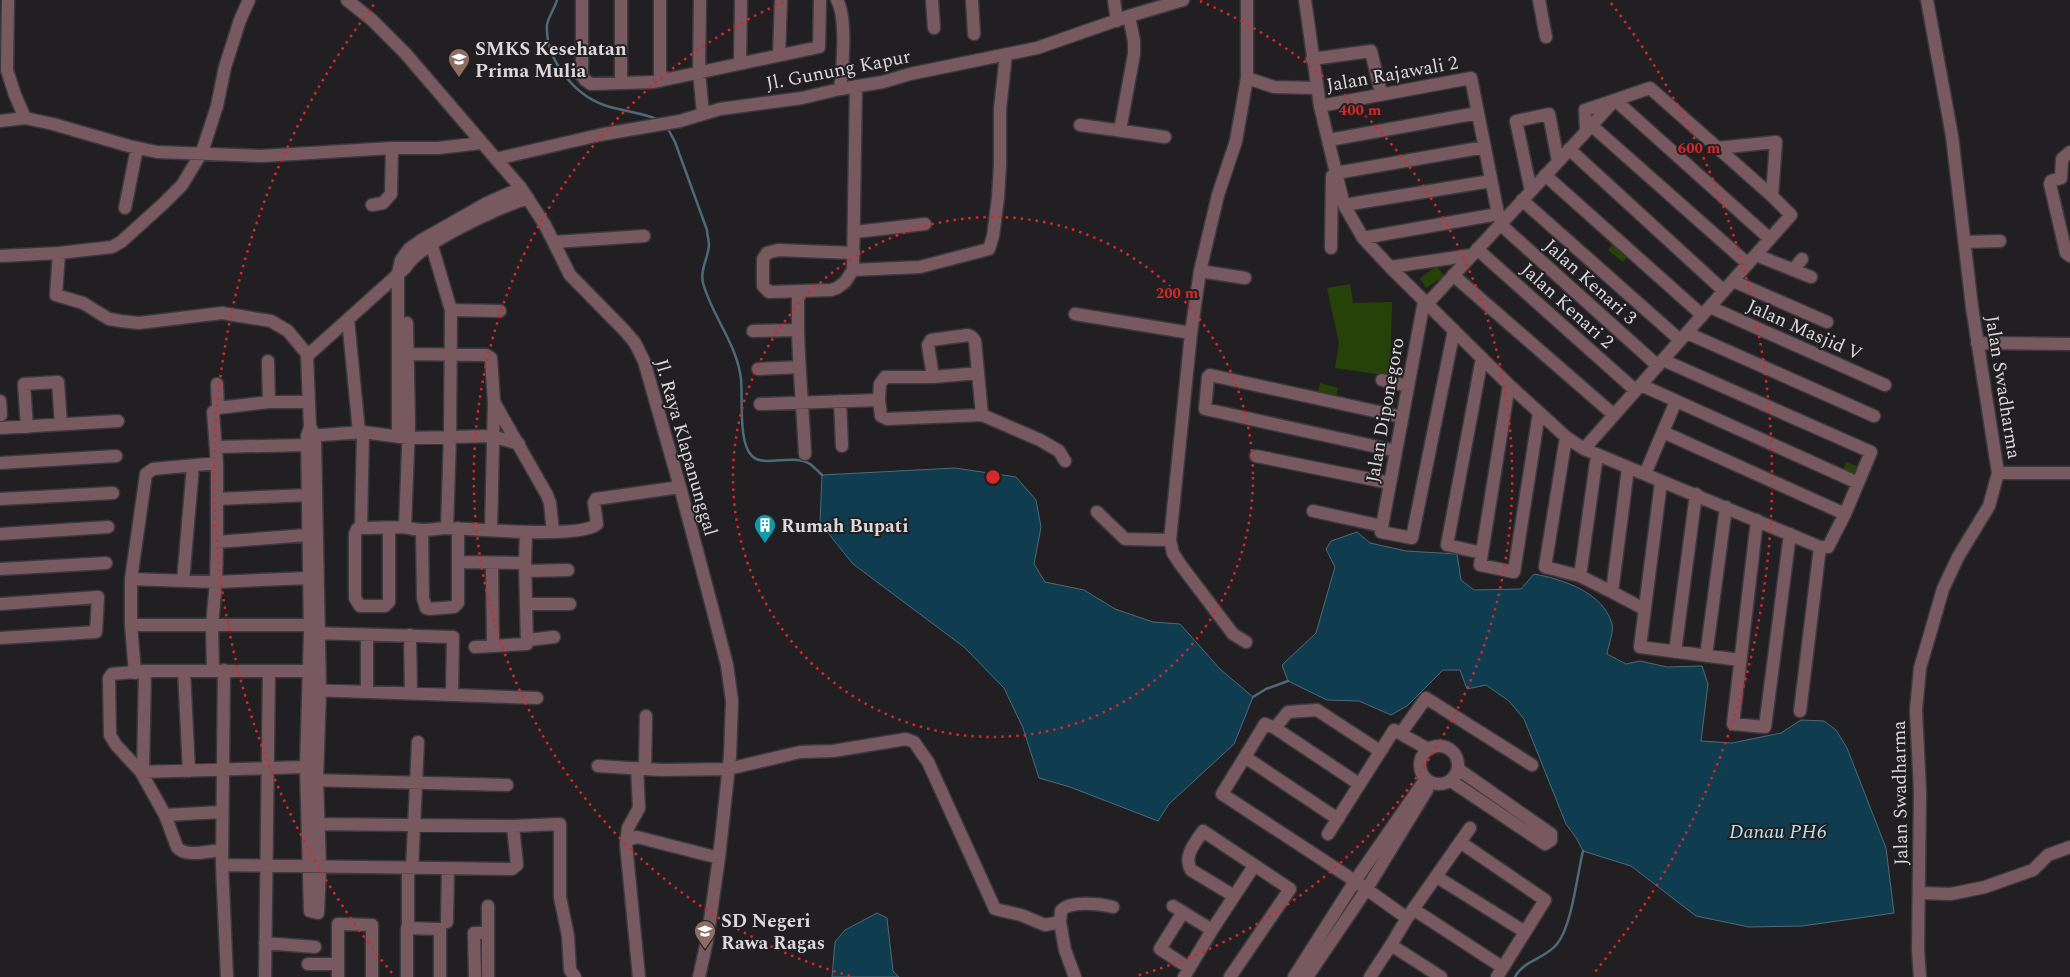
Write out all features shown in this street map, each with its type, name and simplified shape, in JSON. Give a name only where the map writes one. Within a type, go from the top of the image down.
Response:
[{"type":"street","points":[[8,0],[7,70],[25,118]]},
{"type":"street","points":[[0,256],[104,249],[121,242],[182,185],[202,152],[217,106],[224,67],[248,0]]},
{"type":"street","name":"Jl. Raya Klapanunggal","points":[[347,0],[372,20],[405,53],[525,193],[554,242],[573,280],[625,331],[638,349],[654,390],[727,665],[733,717],[719,858],[707,941],[699,977]]},
{"type":"street","points":[[582,0],[582,76],[591,84],[660,81],[699,71],[819,47],[820,0]]},
{"type":"street","points":[[621,0],[621,83]]},
{"type":"street","points":[[660,0],[660,81]]},
{"type":"street","points":[[700,0],[699,71],[703,114]]},
{"type":"street","points":[[740,63],[741,0]]},
{"type":"street","points":[[779,55],[781,0]]},
{"type":"street","points":[[837,0],[842,13],[840,89]]},
{"type":"street","points":[[932,0],[934,28]]},
{"type":"street","points":[[972,0],[974,34]]},
{"type":"street","points":[[1114,0],[1117,21]]},
{"type":"street","name":"Jl. Gunung Kapur","points":[[496,159],[579,139],[680,121],[720,109],[802,98],[1037,48],[1129,16],[1183,0]]},
{"type":"street","points":[[1246,642],[1233,634],[1186,572],[1173,553],[1170,540],[1191,334],[1200,271],[1218,195],[1236,141],[1247,78],[1247,0]]},
{"type":"street","points":[[1305,0],[1320,106],[1344,205],[1364,238],[1390,267],[1509,386],[1566,438],[1596,455],[1661,482],[1696,494],[1820,547],[1828,547],[1858,483]]},
{"type":"street","points":[[1539,0],[1546,37]]},
{"type":"street","name":"Jalan Swadharma","points":[[1920,977],[1918,950],[1920,792],[1916,710],[1920,668],[1943,589],[1958,557],[1989,506],[1998,473],[1977,343],[1952,136],[1927,0]]},
{"type":"street","points":[[1120,130],[1134,54],[1134,41],[1129,16]]},
{"type":"street","points":[[1312,59],[1371,51],[1381,93]]},
{"type":"street","points":[[853,270],[920,267],[989,249],[993,236],[998,198],[1000,109],[1006,54]]},
{"type":"street","points":[[1247,78],[1274,88],[1317,88]]},
{"type":"street","name":"Jalan Rajawali 2","points":[[1320,106],[1381,93],[1471,78],[1478,113]]},
{"type":"street","points":[[854,253],[778,250],[767,253],[764,256],[762,266],[763,286],[769,292],[798,292],[837,288],[845,282],[853,270],[854,253],[855,232],[856,86]]},
{"type":"street","points":[[1584,449],[1684,337],[1706,311],[1752,260],[1791,215],[1650,88],[1584,110],[1589,128],[1752,260],[1792,270],[1811,278]]},
{"type":"street","points":[[1615,100],[1770,239]]},
{"type":"street","points":[[1329,140],[1478,113],[1491,181],[1501,219]]},
{"type":"street","points":[[1558,161],[1549,114],[1516,121],[1526,195],[1684,337],[1874,416]]},
{"type":"street","points":[[0,121],[25,118],[157,152],[202,152],[261,156],[392,148],[438,148],[481,143]]},
{"type":"street","points":[[1080,125],[1165,137]]},
{"type":"street","points":[[1425,302],[1454,275],[1501,219],[1589,128]]},
{"type":"street","points":[[1717,148],[1776,142],[1772,196]]},
{"type":"street","points":[[1336,173],[1485,147]]},
{"type":"street","points":[[125,208],[137,148]]},
{"type":"street","points":[[372,205],[383,203],[391,194],[392,148]]},
{"type":"street","points":[[1569,149],[1724,291]]},
{"type":"street","points":[[2070,152],[2062,159],[2063,173],[2061,178],[2051,181],[2050,184],[2066,252],[2070,256]]},
{"type":"street","points":[[1331,248],[1333,156]]},
{"type":"street","name":"Jalan Masjid V","points":[[1545,175],[1706,311],[1885,385]]},
{"type":"street","points":[[1344,205],[1491,181]]},
{"type":"street","points":[[307,354],[402,271],[408,263],[472,221],[525,193]]},
{"type":"street","points":[[403,437],[408,354],[401,260],[409,249],[420,240],[487,203],[525,193]]},
{"type":"street","points":[[1364,238],[1501,219]]},
{"type":"street","name":"Jalan Kenari 3","points":[[1501,219],[1660,363],[1871,452],[1858,483]]},
{"type":"street","points":[[855,232],[925,224]]},
{"type":"street","points":[[554,242],[644,236]]},
{"type":"street","points":[[1965,242],[2000,241]]},
{"type":"street","points":[[422,530],[423,598],[426,608],[454,607],[457,605],[459,562],[452,528],[450,436],[451,310],[432,246]]},
{"type":"street","points":[[1390,267],[1475,252]]},
{"type":"street","name":"Jalan Kenari 2","points":[[1475,252],[1638,387],[1676,401],[1858,483]]},
{"type":"street","points":[[59,253],[56,295],[83,303],[109,319],[139,323],[222,313],[271,322],[288,331],[307,354],[315,690],[310,776],[315,867]]},
{"type":"street","points":[[1792,270],[1802,260]]},
{"type":"street","points":[[402,271],[405,527]]},
{"type":"street","points":[[1200,271],[1245,278]]},
{"type":"street","points":[[1454,275],[1614,415]]},
{"type":"street","points":[[1733,281],[1827,322]]},
{"type":"street","points":[[798,292],[798,367],[803,402],[805,454]]},
{"type":"street","name":"Jalan Diponegoro","points":[[1382,526],[1425,302]]},
{"type":"street","points":[[451,310],[500,311]]},
{"type":"street","points":[[1075,314],[1191,334]]},
{"type":"street","points":[[348,319],[361,432],[362,528]]},
{"type":"street","points":[[753,331],[798,330]]},
{"type":"street","points":[[1313,511],[1382,526],[1381,532],[1412,538],[1454,330]]},
{"type":"street","points":[[933,378],[928,346],[930,342],[934,339],[968,335],[972,337],[975,341],[982,415]]},
{"type":"street","points":[[1977,343],[2070,344]]},
{"type":"street","points":[[408,354],[486,355],[491,358],[494,402],[492,529]]},
{"type":"street","points":[[1482,358],[1447,545],[1482,553]]},
{"type":"street","points":[[268,361],[269,402]]},
{"type":"street","points":[[758,369],[798,367]]},
{"type":"street","points":[[978,373],[933,378],[885,377],[880,384],[878,400],[881,416],[887,419],[982,415],[1040,440],[1059,451],[1065,461]]},
{"type":"street","points":[[1396,451],[1205,409],[1208,377],[1210,375],[1402,417]]},
{"type":"street","points":[[1382,380],[1408,386]]},
{"type":"street","points":[[27,426],[24,384],[58,382],[61,424]]},
{"type":"street","points":[[217,384],[218,408]]},
{"type":"street","points":[[1509,386],[1480,565],[1514,572],[1539,413]]},
{"type":"street","points":[[760,404],[878,400]]},
{"type":"street","points":[[0,401],[1,422],[27,426],[118,421]]},
{"type":"street","points":[[840,401],[842,446]]},
{"type":"street","points":[[1645,474],[1676,401]]},
{"type":"street","points":[[227,977],[222,865],[222,770],[218,670],[212,624],[216,582],[217,463],[212,417],[214,410],[218,408],[269,402],[308,402]]},
{"type":"street","points":[[494,402],[548,495],[553,532]]},
{"type":"street","points":[[216,447],[361,432],[403,437],[492,436],[519,444]]},
{"type":"street","points":[[1663,432],[1845,514]]},
{"type":"street","points":[[310,436],[307,535],[308,578],[314,629],[310,671],[315,690]]},
{"type":"street","points":[[1566,438],[1545,567],[1580,576],[1644,609]]},
{"type":"street","points":[[1580,576],[1596,455]]},
{"type":"street","points":[[0,463],[116,456]]},
{"type":"street","points":[[1256,456],[1390,483]]},
{"type":"street","points":[[142,772],[140,672],[131,625],[131,579],[146,474],[153,469],[217,463]]},
{"type":"street","points":[[182,581],[194,466]]},
{"type":"street","points":[[1612,592],[1628,468]]},
{"type":"street","points":[[1998,473],[2070,473]]},
{"type":"street","points":[[1661,482],[1640,647],[1740,660]]},
{"type":"street","points":[[389,528],[389,602],[385,606],[360,606],[355,598],[355,532],[357,529],[405,527],[422,530],[452,528],[492,529],[526,533],[553,532],[596,526],[594,503],[596,499],[680,486]]},
{"type":"street","points":[[0,499],[113,493]]},
{"type":"street","points":[[1675,652],[1696,494]]},
{"type":"street","points":[[217,499],[308,495]]},
{"type":"street","points":[[1706,656],[1726,507]]},
{"type":"street","points":[[1097,512],[1125,539],[1170,540]]},
{"type":"street","points":[[1757,520],[1733,724],[1765,727],[1790,534]]},
{"type":"street","points":[[0,534],[108,526]]},
{"type":"street","points":[[475,647],[525,645],[528,640],[525,567],[526,533]]},
{"type":"street","points":[[217,542],[307,535]]},
{"type":"street","points":[[1800,711],[1820,547]]},
{"type":"street","points":[[459,562],[568,570]]},
{"type":"street","points":[[0,570],[106,563]]},
{"type":"street","points":[[492,563],[493,646]]},
{"type":"street","points":[[131,579],[216,582],[308,578]]},
{"type":"street","points":[[0,604],[98,597],[96,632],[0,638]]},
{"type":"street","points":[[527,604],[570,604]]},
{"type":"street","points":[[131,625],[212,624],[314,629],[367,635],[453,636],[452,695]]},
{"type":"street","points":[[367,635],[367,692]]},
{"type":"street","points":[[410,636],[411,693]]},
{"type":"street","points":[[528,640],[554,637]]},
{"type":"street","points":[[222,850],[186,853],[180,851],[177,847],[165,815],[142,772],[116,744],[110,734],[108,727],[109,678],[112,674],[184,670],[310,671]]},
{"type":"street","points":[[184,670],[189,772]]},
{"type":"street","points":[[265,977],[269,671]]},
{"type":"street","points":[[315,690],[537,698]]},
{"type":"street","points":[[1401,733],[1426,698],[1532,765]]},
{"type":"street","points":[[1275,728],[1288,712],[1317,710],[1380,751]]},
{"type":"street","points":[[639,977],[626,844],[628,828],[638,808],[646,716]]},
{"type":"street","points":[[1359,784],[1275,728],[1265,724],[1222,794],[1366,890],[1410,914],[1500,972],[1544,903],[1544,897],[1460,842]]},
{"type":"street","points":[[1328,834],[1394,730],[1428,749]]},
{"type":"street","points":[[598,766],[662,770],[728,768],[800,752],[833,751],[906,739],[914,742],[928,762],[995,909],[1022,915],[1045,925],[1060,922]]},
{"type":"street","points":[[408,924],[418,742]]},
{"type":"street","points":[[1439,746],[1450,749],[1457,758],[1458,769],[1451,781],[1442,785],[1428,782],[1420,769],[1420,758],[1428,749],[1439,746]]},
{"type":"street","points":[[1246,757],[1338,818]]},
{"type":"street","points":[[142,772],[189,772],[267,768],[310,776],[416,782],[507,784]]},
{"type":"street","points":[[1451,781],[1545,844],[1551,840],[1551,834],[1458,769]]},
{"type":"street","points":[[1294,977],[1355,881],[1428,782]]},
{"type":"street","points":[[1307,977],[1366,890],[1428,782]]},
{"type":"street","points":[[165,815],[222,812]]},
{"type":"street","points":[[314,824],[513,826],[560,824],[560,898],[568,936],[570,970],[575,977]]},
{"type":"street","points":[[222,865],[512,869],[517,865],[513,826]]},
{"type":"street","points":[[1370,977],[1410,914],[1470,828]]},
{"type":"street","points":[[1230,977],[1290,889],[1203,831],[1188,856],[1187,863],[1191,870],[1234,896]]},
{"type":"street","points":[[626,844],[631,838],[637,837],[719,858]]},
{"type":"street","points":[[1920,893],[1951,894],[1984,887],[2033,870],[2048,855],[2070,847]]},
{"type":"street","points":[[1212,930],[1178,909],[1160,949],[1187,972],[1254,866]]},
{"type":"street","points":[[447,922],[448,869]]},
{"type":"street","points":[[1437,877],[1525,932]]},
{"type":"street","points":[[1075,977],[1064,950],[1060,922],[1061,911],[1067,905],[1094,904],[1113,907]]},
{"type":"street","points":[[488,906],[488,977]]},
{"type":"street","points":[[308,964],[338,971],[338,924],[372,925],[372,977]]},
{"type":"street","points":[[407,977],[407,928],[440,929],[440,977]]},
{"type":"street","points":[[474,977],[474,933],[488,933]]},
{"type":"street","points":[[265,943],[315,947]]},
{"type":"street","points":[[1391,945],[1441,977]]},
{"type":"green space","points":[[1614,243],[1629,255],[1623,262],[1608,250]]},
{"type":"green space","points":[[1437,266],[1444,276],[1426,288],[1420,278]]},
{"type":"green space","points":[[1350,284],[1353,303],[1392,302],[1390,376],[1335,368],[1339,343],[1327,288]]},
{"type":"green space","points":[[1320,383],[1338,388],[1336,396],[1318,392]]},
{"type":"green space","points":[[1846,462],[1861,468],[1857,479],[1842,472]]},
{"type":"water","points":[[955,468],[1016,477],[1036,500],[1041,527],[1034,564],[1045,582],[1084,590],[1115,609],[1153,622],[1180,624],[1220,669],[1253,697],[1234,744],[1169,804],[1158,821],[1070,787],[1039,778],[1023,728],[1004,688],[964,647],[853,564],[820,523],[822,475]]},
{"type":"water","name":"Danau PH6","points":[[1357,532],[1370,543],[1406,551],[1457,554],[1461,580],[1474,590],[1521,589],[1534,574],[1557,579],[1591,595],[1600,603],[1612,624],[1612,635],[1607,654],[1626,664],[1640,661],[1667,667],[1702,666],[1708,684],[1701,741],[1732,743],[1781,733],[1801,720],[1824,721],[1836,730],[1847,748],[1886,848],[1894,913],[1802,926],[1749,927],[1696,916],[1631,866],[1583,851],[1566,824],[1524,719],[1509,701],[1486,685],[1467,689],[1460,670],[1443,670],[1407,706],[1391,715],[1359,701],[1327,700],[1288,681],[1282,665],[1316,633],[1335,567],[1326,549],[1331,541]]},
{"type":"water","points":[[877,913],[887,918],[893,971],[899,977],[832,977],[835,942],[845,930]]},
{"type":"waterway","points":[[557,0],[547,25],[548,37],[556,62],[572,84],[593,100],[604,105],[657,119]]},
{"type":"waterway","points":[[667,127],[675,142],[707,230],[709,245],[702,278],[712,307],[730,342],[739,366],[743,431],[748,450],[752,456],[763,461],[803,461],[810,464],[822,475]]},
{"type":"waterway","points":[[1253,697],[1266,689],[1288,681]]},
{"type":"waterway","points":[[1515,977],[1529,963],[1552,949],[1562,936],[1570,913],[1583,851]]},
{"type":"place","name":"SMKS Kesehatan Prima Mulia","points":[[459,78]]},
{"type":"place","name":"Rumah Bupati","points":[[765,544]]},
{"type":"place","name":"SD Negeri Rawa Ragas","points":[[705,950]]}]
